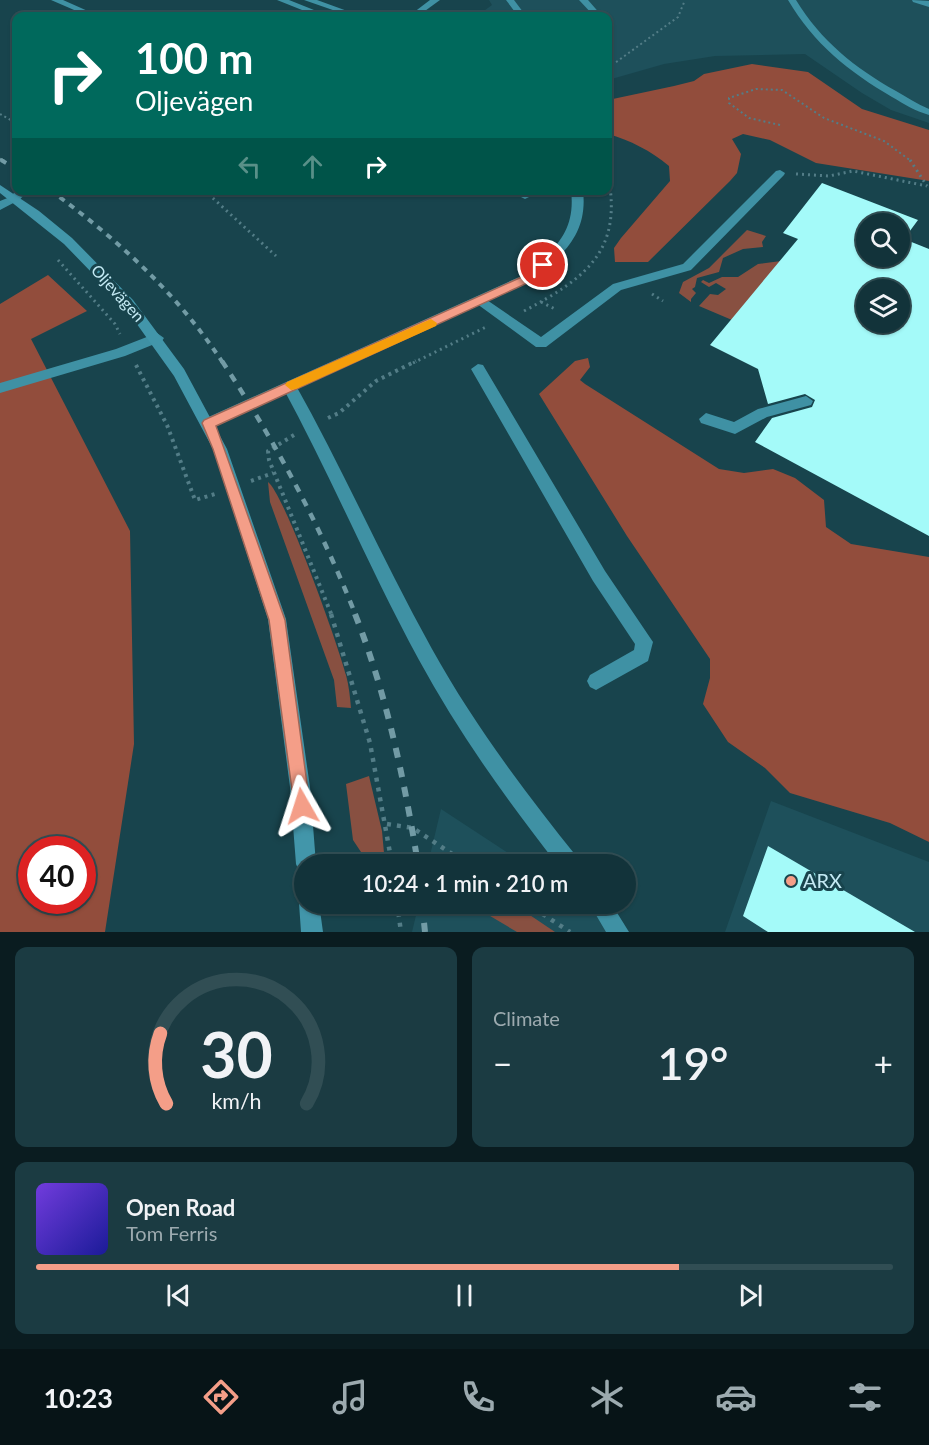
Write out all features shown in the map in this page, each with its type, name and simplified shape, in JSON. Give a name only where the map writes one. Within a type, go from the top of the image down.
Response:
[{"type":"street","points":[[56,0],[85,12]]},
{"type":"street","points":[[281,0],[315,12]]},
{"type":"street","points":[[308,0],[345,12]]},
{"type":"street","points":[[419,12],[436,0]]},
{"type":"street","points":[[583,0],[594,12]]},
{"type":"street","points":[[792,0],[805,23],[829,50],[865,79],[929,112]]},
{"type":"street","points":[[916,0],[929,4]]},
{"type":"street","points":[[479,301],[541,344],[617,287],[687,267],[780,173]]},
{"type":"street","points":[[0,206],[18,195]]},
{"type":"street","name":"Oljevägen","points":[[21,195],[117,288],[157,338],[209,423],[277,620],[300,787],[305,854]]},
{"type":"street","points":[[209,423],[530,277],[568,242],[577,217],[577,195]]},
{"type":"street","points":[[0,387],[124,352],[157,338]]},
{"type":"street","points":[[478,369],[599,576],[645,642],[642,655],[596,681]]},
{"type":"street","points":[[290,386],[312,425],[425,654],[465,721],[526,808],[562,854]]},
{"type":"street","points":[[706,419],[735,428],[763,413],[806,401]]},
{"type":"street","points":[[310,914],[312,932]]},
{"type":"street","points":[[606,914],[618,932]]},
{"type":"path","points":[[612,65],[678,17],[685,5],[685,0]]},
{"type":"path","points":[[780,125],[738,112],[729,103],[729,98],[754,88],[785,90],[801,99],[821,117],[859,129],[909,156],[916,163],[928,186]]},
{"type":"path","points":[[780,173],[830,176],[853,171],[928,186]]},
{"type":"path","points":[[209,195],[276,256]]},
{"type":"path","points":[[391,854],[387,824],[352,673],[306,548],[273,473],[268,451],[312,425],[339,413],[376,381],[476,330],[504,320],[541,302],[579,277],[597,259],[612,228],[614,209],[612,195]]},
{"type":"path","points":[[55,256],[115,324],[124,352],[167,425],[195,500],[273,473]]},
{"type":"path","points":[[387,824],[412,828],[452,854]]},
{"type":"path","points":[[399,914],[401,932]]},
{"type":"path","points":[[543,914],[570,932]]},
{"type":"shaded area","points":[[489,0],[929,0],[929,123],[891,110],[805,54],[715,56],[664,64],[612,79],[612,12],[482,12],[492,5]]},
{"type":"shaded area","points":[[752,64],[808,72],[862,109],[929,130],[929,181],[816,163],[770,140],[743,134],[732,139],[741,154],[737,173],[730,181],[648,262],[615,262],[614,248],[670,181],[669,166],[648,151],[612,135],[612,99],[694,81],[704,74]]},
{"type":"shaded area","points":[[747,230],[766,236],[762,242],[763,247],[743,249],[723,258],[719,272],[697,278],[695,287],[692,289],[696,293],[691,302],[679,293],[683,282],[709,268]]},
{"type":"shaded area","points":[[781,261],[732,320],[699,306],[710,294],[718,295],[726,289],[716,283],[709,287],[701,282],[703,280],[709,283],[722,277],[738,277],[758,264]]},
{"type":"shaded area","points":[[48,275],[87,311],[31,339],[130,531],[134,744],[105,932],[0,932],[0,304]]},
{"type":"shaded area","points":[[588,358],[590,367],[580,380],[719,469],[744,473],[773,469],[795,478],[824,500],[826,527],[851,544],[929,557],[929,842],[890,823],[790,793],[765,768],[728,742],[703,704],[710,678],[710,659],[627,536],[539,394],[575,361]]},
{"type":"shaded area","points":[[268,482],[286,514],[323,605],[346,675],[351,708],[337,707],[334,680],[270,502]]},
{"type":"shaded area","points":[[369,776],[382,831],[384,854],[362,854],[353,840],[346,784]]},
{"type":"shaded area","points":[[771,801],[929,862],[929,932],[725,932]]},
{"type":"shaded area","points":[[441,809],[510,854],[430,854]]},
{"type":"shaded area","points":[[416,914],[602,914],[629,932],[412,932]]},
{"type":"shaded area","points":[[487,914],[528,914],[555,932],[517,932]]},
{"type":"building","points":[[822,183],[900,213],[856,213],[856,267],[910,267],[910,241],[929,249],[929,536],[755,442],[772,418],[812,407],[815,400],[805,394],[768,404],[758,369],[710,345],[798,239],[783,233]]},
{"type":"building","points":[[910,217],[918,220],[910,231]]},
{"type":"building","name":"ARX","points":[[768,846],[915,932],[768,932],[743,916]]},
{"type":"railway","points":[[0,159],[4,161]]},
{"type":"railway","points":[[1,160],[12,167]]},
{"type":"railway","points":[[57,195],[99,228],[166,290],[205,337],[223,363]]},
{"type":"railway","points":[[222,361],[296,485],[356,616]]},
{"type":"railway","points":[[355,614],[385,706],[407,800],[416,854]]},
{"type":"railway","points":[[423,914],[425,932]]},
{"type":"slow traffic","points":[[291,385],[386,345],[431,323]]},
{"type":"place","name":"ARX","points":[[791,881]]},
{"type":"route","points":[[302,806],[277,620],[220,449],[209,423],[386,345],[530,277],[543,265]]}]
